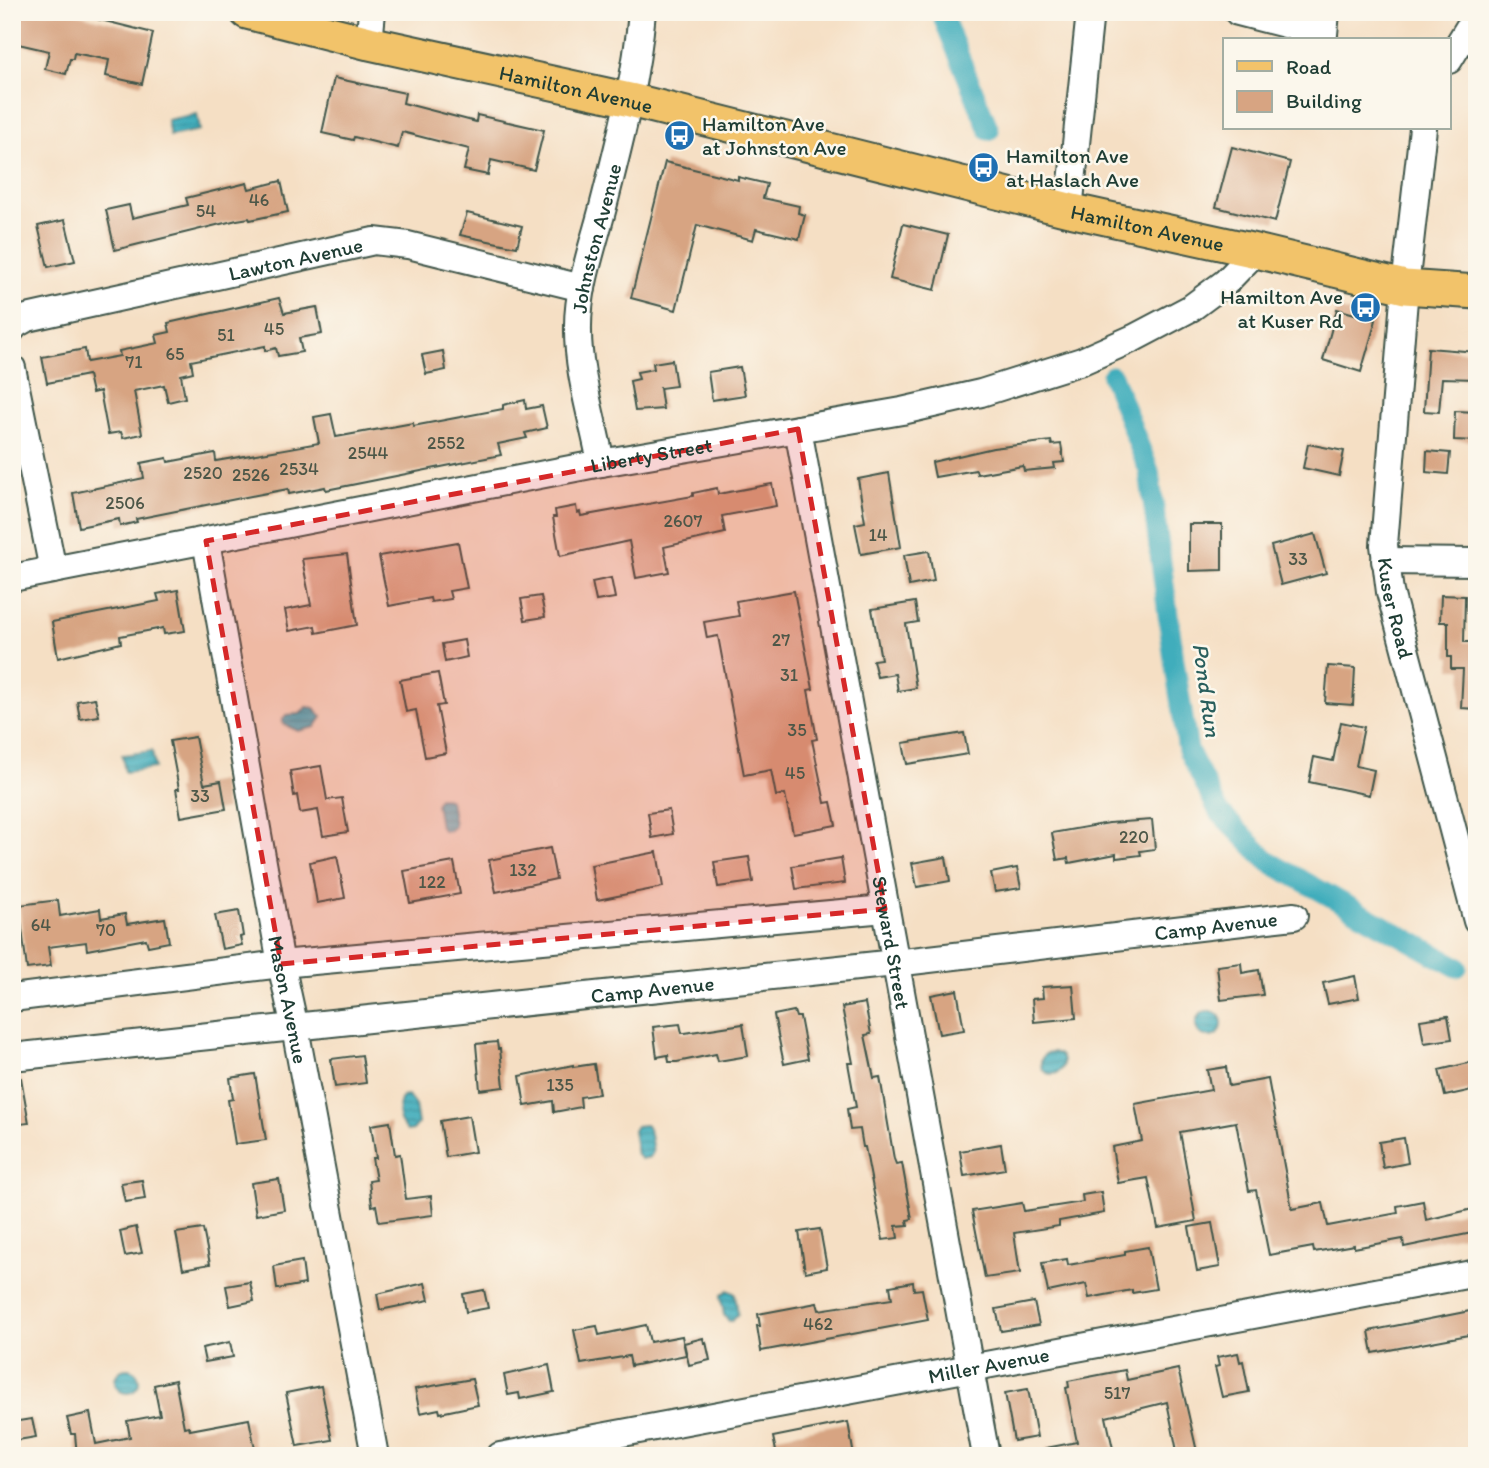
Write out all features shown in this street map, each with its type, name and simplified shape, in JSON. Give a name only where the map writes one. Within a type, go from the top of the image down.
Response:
[{"type":"main road","name":"Hamilton Avenue","points":[[247,12],[371,27],[630,100],[1069,209],[1405,287],[1477,292]]},
{"type":"street","name":"Johnston Avenue","points":[[601,463],[579,354],[578,325],[582,288],[638,63],[642,12]]},
{"type":"street","points":[[1069,209],[1090,12]]},
{"type":"street","points":[[1238,12],[1325,23]]},
{"type":"street","points":[[1450,58],[1477,14]]},
{"type":"street","name":"Kuser Road","points":[[1423,130],[1405,287],[1384,561],[1477,921]]},
{"type":"street","name":"Lawton Avenue","points":[[12,329],[27,318],[374,241],[408,245],[582,288]]},
{"type":"street","name":"Liberty Street","points":[[12,578],[601,463],[902,411],[968,396],[1082,361],[1191,309],[1226,282],[1256,251]]},
{"type":"street","points":[[12,368],[53,570]]},
{"type":"street","name":"Steward Street","points":[[798,429],[986,1456]]},
{"type":"street","name":"Mason Avenue","points":[[206,541],[281,964],[375,1456]]},
{"type":"street","points":[[1384,561],[1477,562]]},
{"type":"street","points":[[12,998],[281,964],[885,909]]},
{"type":"street","name":"Camp Avenue","points":[[12,1056],[895,963],[1294,916]]},
{"type":"street","name":"Miller Avenue","points":[[500,1456],[1477,1273]]},
{"type":"highlighted area","points":[[798,429],[885,909],[281,964],[206,541]]},
{"type":"water","points":[[197,114],[200,130],[170,136],[167,120]]},
{"type":"water","points":[[307,707],[314,708],[322,717],[315,727],[298,731],[283,724],[286,715],[300,714]]},
{"type":"water","points":[[152,751],[155,768],[125,772],[122,755]]},
{"type":"water","points":[[439,798],[450,800],[454,825],[450,830],[444,831],[440,827],[436,803]]},
{"type":"water","points":[[1209,1011],[1218,1015],[1222,1024],[1218,1033],[1209,1037],[1200,1033],[1196,1024],[1200,1015]]},
{"type":"water","points":[[1052,1052],[1060,1055],[1063,1063],[1060,1071],[1052,1074],[1044,1071],[1041,1063],[1044,1055]]},
{"type":"water","points":[[408,1096],[415,1105],[418,1124],[413,1130],[407,1131],[399,1119],[398,1111],[402,1097]]},
{"type":"water","points":[[645,1125],[649,1129],[653,1152],[650,1157],[641,1159],[637,1155],[633,1131],[636,1126]]},
{"type":"water","points":[[728,1290],[735,1294],[738,1314],[732,1321],[724,1315],[721,1296]]},
{"type":"water","points":[[127,1369],[136,1372],[139,1381],[136,1390],[127,1393],[118,1390],[115,1381],[118,1372]]},
{"type":"building","points":[[21,12],[69,12],[153,33],[142,84],[106,76],[109,60],[74,53],[66,74],[45,69],[49,51],[14,43]]},
{"type":"building","points":[[334,78],[405,93],[403,103],[476,122],[477,115],[544,130],[534,170],[491,160],[488,175],[464,170],[469,149],[402,132],[398,148],[354,137],[353,140],[322,133]]},
{"type":"building","points":[[1232,147],[1290,162],[1275,222],[1216,207]]},
{"type":"building","points":[[665,162],[738,180],[738,177],[767,184],[763,198],[799,206],[798,213],[805,215],[799,239],[756,229],[753,240],[697,225],[676,310],[631,298]]},
{"type":"building","points":[[281,181],[288,212],[237,220],[115,250],[106,210],[129,205],[132,218],[188,205],[186,198],[247,183],[249,189]]},
{"type":"building","points":[[467,213],[522,226],[517,247],[460,235]]},
{"type":"building","points":[[65,220],[75,261],[48,267],[38,226]]},
{"type":"building","points":[[903,224],[948,235],[935,290],[890,279]]},
{"type":"building","points":[[279,298],[284,313],[317,307],[322,334],[299,338],[302,352],[278,356],[276,348],[265,351],[265,346],[191,361],[193,372],[181,375],[185,398],[168,402],[164,385],[134,391],[142,434],[123,438],[121,432],[108,434],[100,391],[92,393],[88,375],[47,383],[42,357],[85,349],[87,362],[120,356],[119,351],[158,343],[156,335],[170,332],[168,323]]},
{"type":"building","points":[[1337,309],[1376,320],[1361,372],[1323,360]]},
{"type":"building","points":[[1428,348],[1477,352],[1477,379],[1442,378],[1439,412],[1424,411]]},
{"type":"building","points":[[443,351],[446,370],[426,374],[422,355]]},
{"type":"building","points":[[672,360],[676,386],[660,388],[663,409],[635,411],[630,381],[639,379],[637,372],[654,369],[653,363]]},
{"type":"building","points":[[740,367],[745,395],[712,400],[708,372]]},
{"type":"building","points":[[525,400],[526,409],[542,406],[547,428],[525,433],[527,438],[498,444],[501,455],[326,490],[325,487],[289,494],[288,489],[136,519],[137,522],[120,526],[119,519],[79,527],[73,493],[144,478],[141,463],[167,458],[168,462],[215,453],[216,461],[319,443],[314,417],[331,414],[336,437],[503,409],[503,405]]},
{"type":"building","points":[[1455,411],[1477,412],[1477,441],[1454,440]]},
{"type":"building","points":[[1051,441],[1052,445],[1061,444],[1064,462],[1054,463],[1055,468],[1024,471],[1023,466],[977,474],[976,470],[935,477],[932,462],[993,448]]},
{"type":"building","points":[[1308,444],[1344,451],[1339,476],[1303,468]]},
{"type":"building","points":[[1427,451],[1450,453],[1448,474],[1426,472]]},
{"type":"building","points":[[889,473],[901,547],[861,554],[855,524],[865,522],[858,479]]},
{"type":"building","points":[[772,484],[776,506],[722,516],[725,533],[664,547],[669,572],[636,578],[629,541],[560,556],[553,517],[556,517],[555,510],[576,506],[577,513],[580,512],[581,516],[693,496],[693,493],[717,488],[718,494]]},
{"type":"building","points":[[1189,524],[1222,524],[1222,570],[1189,571]]},
{"type":"building","points":[[1315,534],[1326,573],[1281,585],[1271,546]]},
{"type":"building","points":[[458,542],[467,588],[449,591],[451,599],[431,602],[430,598],[389,606],[379,556]]},
{"type":"building","points":[[929,551],[934,581],[909,586],[904,555]]},
{"type":"building","points":[[347,554],[357,625],[316,633],[315,626],[289,631],[285,610],[311,605],[302,559]]},
{"type":"building","points":[[611,578],[615,598],[596,601],[592,582]]},
{"type":"building","points":[[178,590],[185,631],[164,634],[163,628],[120,636],[121,643],[58,658],[52,622],[159,601],[157,594]]},
{"type":"building","points":[[794,591],[813,689],[808,690],[817,739],[812,740],[825,803],[831,802],[836,825],[793,833],[785,794],[776,796],[771,770],[744,775],[718,636],[707,638],[704,622],[739,616],[736,601]]},
{"type":"building","points":[[1441,595],[1465,596],[1464,642],[1477,642],[1477,709],[1461,708],[1463,669],[1451,669],[1451,657],[1448,657],[1448,622],[1440,622]]},
{"type":"building","points":[[541,596],[545,617],[525,620],[521,599]]},
{"type":"building","points":[[915,602],[918,622],[906,624],[916,688],[898,691],[895,674],[877,677],[873,660],[881,659],[872,609]]},
{"type":"building","points":[[464,640],[467,657],[445,662],[442,644]]},
{"type":"building","points":[[1328,666],[1355,668],[1353,705],[1325,703]]},
{"type":"building","points":[[438,673],[444,705],[437,706],[446,753],[425,757],[416,710],[406,712],[400,680]]},
{"type":"building","points":[[95,698],[99,716],[80,719],[77,701]]},
{"type":"building","points":[[1341,722],[1364,727],[1356,766],[1374,770],[1369,795],[1309,782],[1314,757],[1333,761]]},
{"type":"building","points":[[964,733],[968,754],[907,764],[903,743]]},
{"type":"building","points":[[195,737],[204,784],[221,781],[226,809],[181,817],[170,741]]},
{"type":"building","points":[[321,766],[327,800],[342,798],[348,832],[323,836],[318,810],[300,813],[290,771]]},
{"type":"building","points":[[669,810],[673,834],[652,838],[648,813]]},
{"type":"building","points":[[1152,820],[1155,849],[1140,851],[1141,855],[1116,858],[1116,854],[1069,863],[1068,858],[1057,860],[1052,833],[1109,823]]},
{"type":"building","points":[[550,848],[556,879],[496,892],[489,860]]},
{"type":"building","points":[[657,852],[663,887],[597,900],[591,865]]},
{"type":"building","points":[[337,856],[345,898],[317,903],[310,862]]},
{"type":"building","points":[[749,857],[753,882],[718,887],[714,862]]},
{"type":"building","points":[[946,857],[950,881],[917,887],[912,863]]},
{"type":"building","points":[[841,858],[845,883],[796,889],[792,866]]},
{"type":"building","points":[[454,862],[460,894],[410,903],[404,871]]},
{"type":"building","points":[[1017,868],[1021,888],[995,892],[991,873]]},
{"type":"building","points":[[58,900],[60,916],[100,909],[101,918],[125,914],[127,924],[165,918],[169,942],[148,946],[146,939],[87,950],[86,942],[48,947],[51,966],[27,969],[19,905]]},
{"type":"building","points":[[239,911],[242,945],[222,949],[215,915]]},
{"type":"building","points":[[1241,963],[1242,973],[1259,970],[1263,995],[1221,1000],[1217,966]]},
{"type":"building","points":[[1355,976],[1359,998],[1328,1004],[1323,983]]},
{"type":"building","points":[[1073,985],[1076,1018],[1034,1022],[1032,999],[1043,998],[1042,987]]},
{"type":"building","points":[[957,990],[964,1030],[939,1034],[931,995]]},
{"type":"building","points":[[865,1003],[871,1034],[865,1035],[874,1078],[880,1077],[894,1159],[896,1164],[902,1163],[912,1219],[907,1220],[908,1225],[896,1226],[898,1238],[883,1240],[865,1147],[860,1129],[850,1130],[847,1109],[856,1107],[848,1063],[853,1063],[842,1007]]},
{"type":"building","points":[[794,1011],[796,1017],[800,1017],[808,1059],[784,1064],[774,1015]]},
{"type":"building","points":[[1448,1016],[1452,1039],[1424,1043],[1420,1020]]},
{"type":"building","points":[[680,1024],[682,1033],[685,1033],[743,1024],[748,1056],[718,1061],[716,1054],[677,1062],[669,1062],[668,1055],[657,1057],[653,1027]]},
{"type":"building","points":[[497,1042],[504,1087],[480,1090],[476,1044]]},
{"type":"building","points":[[362,1055],[366,1083],[335,1087],[331,1059]]},
{"type":"building","points":[[1477,1061],[1477,1089],[1445,1096],[1439,1070]]},
{"type":"building","points":[[594,1064],[599,1094],[580,1097],[581,1107],[554,1112],[553,1101],[525,1106],[520,1076],[573,1065]]},
{"type":"building","points":[[1226,1067],[1229,1086],[1268,1079],[1292,1209],[1323,1203],[1328,1226],[1398,1213],[1397,1206],[1423,1201],[1426,1220],[1477,1208],[1477,1224],[1470,1226],[1472,1233],[1404,1247],[1403,1239],[1354,1248],[1354,1245],[1314,1252],[1313,1247],[1269,1255],[1256,1190],[1249,1191],[1236,1122],[1180,1132],[1196,1221],[1158,1228],[1148,1178],[1118,1183],[1112,1147],[1142,1141],[1135,1104],[1211,1090],[1207,1070]]},
{"type":"building","points":[[255,1074],[266,1140],[235,1144],[228,1100],[233,1099],[230,1078]]},
{"type":"building","points":[[21,1078],[29,1123],[12,1125],[12,1079]]},
{"type":"building","points":[[469,1116],[475,1152],[446,1157],[440,1121]]},
{"type":"building","points":[[390,1122],[395,1155],[400,1154],[406,1199],[431,1196],[433,1215],[379,1222],[376,1205],[372,1206],[369,1181],[376,1180],[371,1125]]},
{"type":"building","points":[[1404,1138],[1408,1163],[1383,1168],[1379,1142]]},
{"type":"building","points":[[1001,1144],[1005,1169],[964,1176],[960,1151]]},
{"type":"building","points":[[279,1179],[284,1210],[256,1215],[251,1183]]},
{"type":"building","points":[[142,1180],[145,1199],[125,1202],[121,1183]]},
{"type":"building","points":[[1101,1192],[1104,1213],[1059,1221],[1059,1226],[1014,1233],[1020,1273],[985,1278],[972,1211],[1022,1203],[1024,1211],[1083,1202],[1082,1195]]},
{"type":"building","points":[[1212,1223],[1220,1267],[1197,1271],[1189,1227]]},
{"type":"building","points":[[136,1227],[142,1253],[125,1256],[120,1231]]},
{"type":"building","points":[[203,1229],[210,1264],[183,1269],[176,1233]]},
{"type":"building","points":[[820,1229],[827,1268],[805,1272],[799,1232]]},
{"type":"building","points":[[1148,1247],[1156,1289],[1132,1293],[1132,1290],[1089,1298],[1086,1284],[1048,1292],[1042,1263],[1067,1259],[1068,1265],[1125,1255],[1125,1251]]},
{"type":"building","points":[[302,1261],[305,1284],[277,1289],[274,1266]]},
{"type":"building","points":[[250,1282],[254,1301],[230,1306],[226,1286]]},
{"type":"building","points":[[913,1282],[914,1290],[922,1289],[928,1320],[761,1351],[758,1314],[817,1303],[819,1310],[892,1299],[890,1286]]},
{"type":"building","points":[[425,1283],[429,1300],[380,1310],[377,1294]]},
{"type":"building","points":[[484,1290],[488,1308],[466,1312],[463,1294]]},
{"type":"building","points":[[1034,1302],[1039,1325],[1001,1331],[996,1309]]},
{"type":"building","points":[[1470,1311],[1474,1334],[1373,1353],[1369,1331]]},
{"type":"building","points":[[646,1325],[650,1342],[682,1336],[686,1355],[631,1366],[629,1356],[581,1364],[574,1330],[597,1326],[599,1335]]},
{"type":"building","points":[[703,1338],[710,1360],[689,1365],[684,1343]]},
{"type":"building","points":[[230,1342],[233,1357],[205,1362],[202,1348]]},
{"type":"building","points":[[1238,1353],[1240,1362],[1243,1361],[1249,1392],[1222,1397],[1215,1367],[1219,1366],[1217,1357]]},
{"type":"building","points":[[549,1365],[554,1392],[520,1399],[519,1393],[508,1395],[504,1375]]},
{"type":"building","points":[[1178,1369],[1198,1456],[1178,1456],[1167,1402],[1106,1417],[1114,1453],[1098,1456],[1047,1456],[1046,1448],[1077,1442],[1066,1388],[1069,1387],[1068,1381],[1125,1370],[1127,1380]]},
{"type":"building","points":[[472,1379],[478,1405],[440,1413],[439,1409],[420,1413],[415,1389]]},
{"type":"building","points":[[175,1380],[184,1427],[189,1426],[190,1430],[249,1419],[255,1449],[221,1456],[77,1456],[75,1434],[71,1434],[67,1418],[90,1413],[96,1444],[130,1437],[127,1421],[160,1415],[154,1385]]},
{"type":"building","points":[[321,1386],[332,1440],[297,1446],[286,1393]]},
{"type":"building","points":[[1028,1389],[1037,1437],[1014,1441],[1005,1393]]},
{"type":"building","points":[[32,1419],[36,1437],[12,1441],[12,1422]]},
{"type":"building","points":[[848,1422],[854,1456],[777,1456],[773,1437]]},
{"type":"waterway","name":"Pond Run","points":[[941,12],[989,130]]},
{"type":"waterway","name":"Pond Run","points":[[1112,376],[1149,471],[1188,750],[1219,812],[1269,862],[1457,967]]},
{"type":"place","name":"Hamilton Ave at Johnston Ave","points":[[679,135]]},
{"type":"place","name":"Hamilton Ave at Haslach Ave","points":[[983,167]]},
{"type":"place","name":"Hamilton Ave at Kuser Rd","points":[[1366,308]]}]
